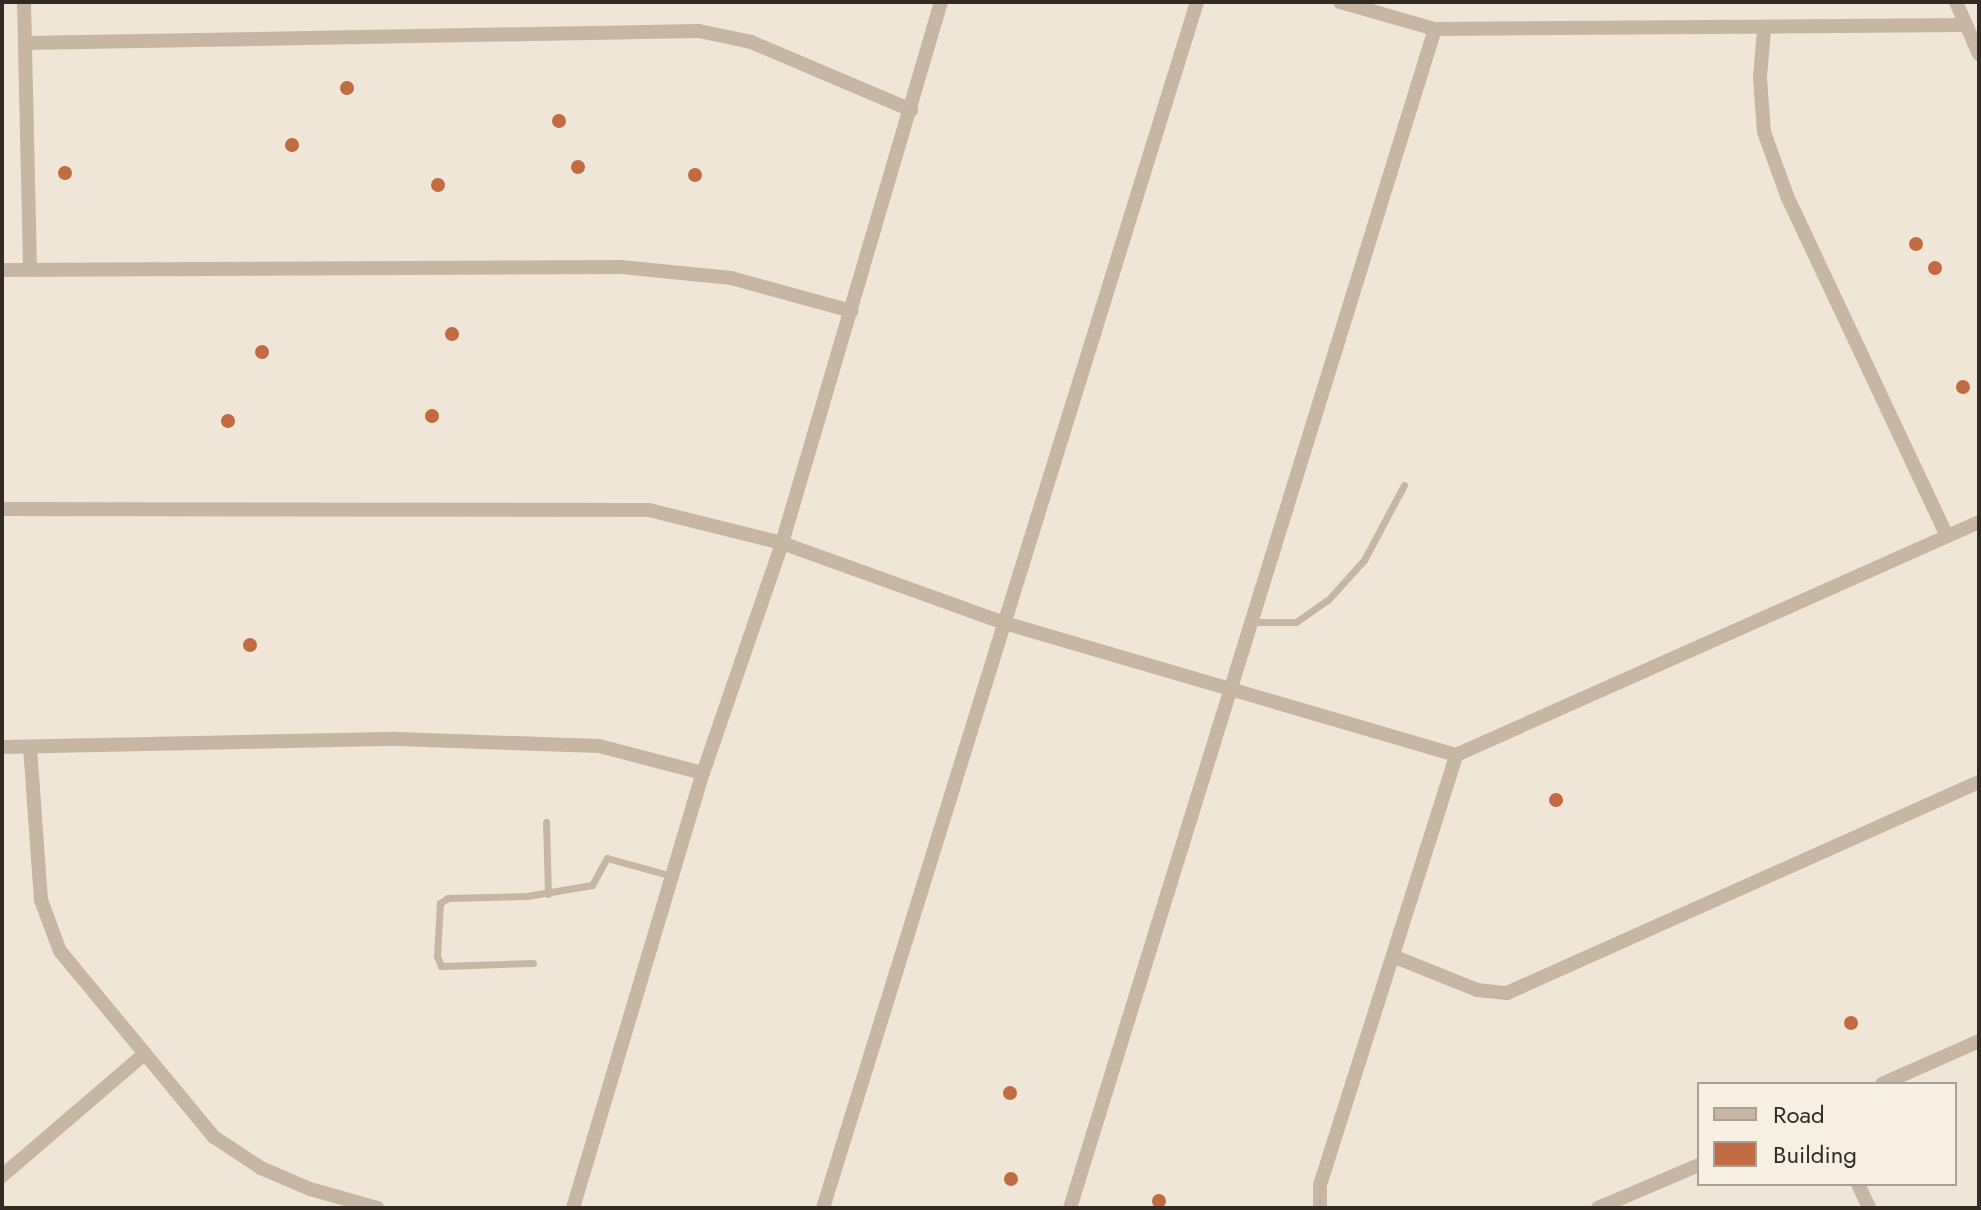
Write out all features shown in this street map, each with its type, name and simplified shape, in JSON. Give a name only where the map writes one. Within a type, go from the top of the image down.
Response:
[{"type":"street","points":[[24,2],[30,269]]},
{"type":"street","points":[[573,1208],[703,773],[782,543],[941,2]]},
{"type":"street","points":[[823,1208],[1001,622],[1197,2]]},
{"type":"street","points":[[1340,2],[1435,29],[1764,29],[1966,25]]},
{"type":"street","points":[[1956,2],[1979,54]]},
{"type":"street","points":[[1070,1208],[1235,689],[1435,29]]},
{"type":"street","points":[[1764,29],[1764,132],[1787,196],[1947,536]]},
{"type":"street","points":[[25,43],[699,31],[751,42],[911,110]]},
{"type":"street","points":[[2,270],[621,267],[731,278],[852,311]]},
{"type":"street","points":[[2,509],[488,506],[649,510],[711,521],[782,543],[1001,622],[1456,755],[1979,522]]},
{"type":"street","points":[[2,747],[397,739],[599,746],[703,773]]},
{"type":"street","points":[[30,747],[41,900],[60,951],[142,1056],[214,1137],[249,1160],[310,1189],[377,1208]]},
{"type":"street","points":[[1320,1208],[1320,1185],[1395,957],[1456,755]]},
{"type":"street","points":[[1395,957],[1477,990],[1507,993],[1979,782]]},
{"type":"street","points":[[1887,1082],[1979,1041]]},
{"type":"street","points":[[2,1176],[142,1056]]},
{"type":"street","points":[[1598,1208],[1697,1166]]},
{"type":"street","points":[[1859,1186],[1869,1208]]},
{"type":"lane","points":[[1254,622],[1296,622],[1328,600],[1364,560],[1404,485]]},
{"type":"lane","points":[[546,822],[548,894]]},
{"type":"lane","points":[[533,963],[441,966],[437,956],[440,903],[448,898],[548,894],[592,885],[607,858],[672,876]]},
{"type":"building","points":[[347,81],[354,88],[347,95],[340,88]]},
{"type":"building","points":[[559,114],[566,121],[559,128],[552,121]]},
{"type":"building","points":[[292,138],[299,145],[292,152],[285,145]]},
{"type":"building","points":[[578,160],[585,167],[578,174],[571,167]]},
{"type":"building","points":[[65,166],[72,173],[65,180],[58,173]]},
{"type":"building","points":[[695,168],[702,175],[695,182],[688,175]]},
{"type":"building","points":[[438,178],[445,185],[438,192],[431,185]]},
{"type":"building","points":[[1916,237],[1923,244],[1916,251],[1909,244]]},
{"type":"building","points":[[1935,261],[1942,268],[1935,275],[1928,268]]},
{"type":"building","points":[[452,327],[459,334],[452,341],[445,334]]},
{"type":"building","points":[[262,345],[269,352],[262,359],[255,352]]},
{"type":"building","points":[[1963,380],[1970,387],[1963,394],[1956,387]]},
{"type":"building","points":[[432,409],[439,416],[432,423],[425,416]]},
{"type":"building","points":[[228,414],[235,421],[228,428],[221,421]]},
{"type":"building","points":[[250,638],[257,645],[250,652],[243,645]]},
{"type":"building","points":[[1556,793],[1563,800],[1556,807],[1549,800]]},
{"type":"building","points":[[1851,1016],[1858,1023],[1851,1030],[1844,1023]]},
{"type":"building","points":[[1010,1086],[1017,1093],[1010,1100],[1003,1093]]},
{"type":"building","points":[[1011,1172],[1018,1179],[1011,1186],[1004,1179]]},
{"type":"building","points":[[1159,1194],[1166,1201],[1159,1208],[1152,1201]]}]
